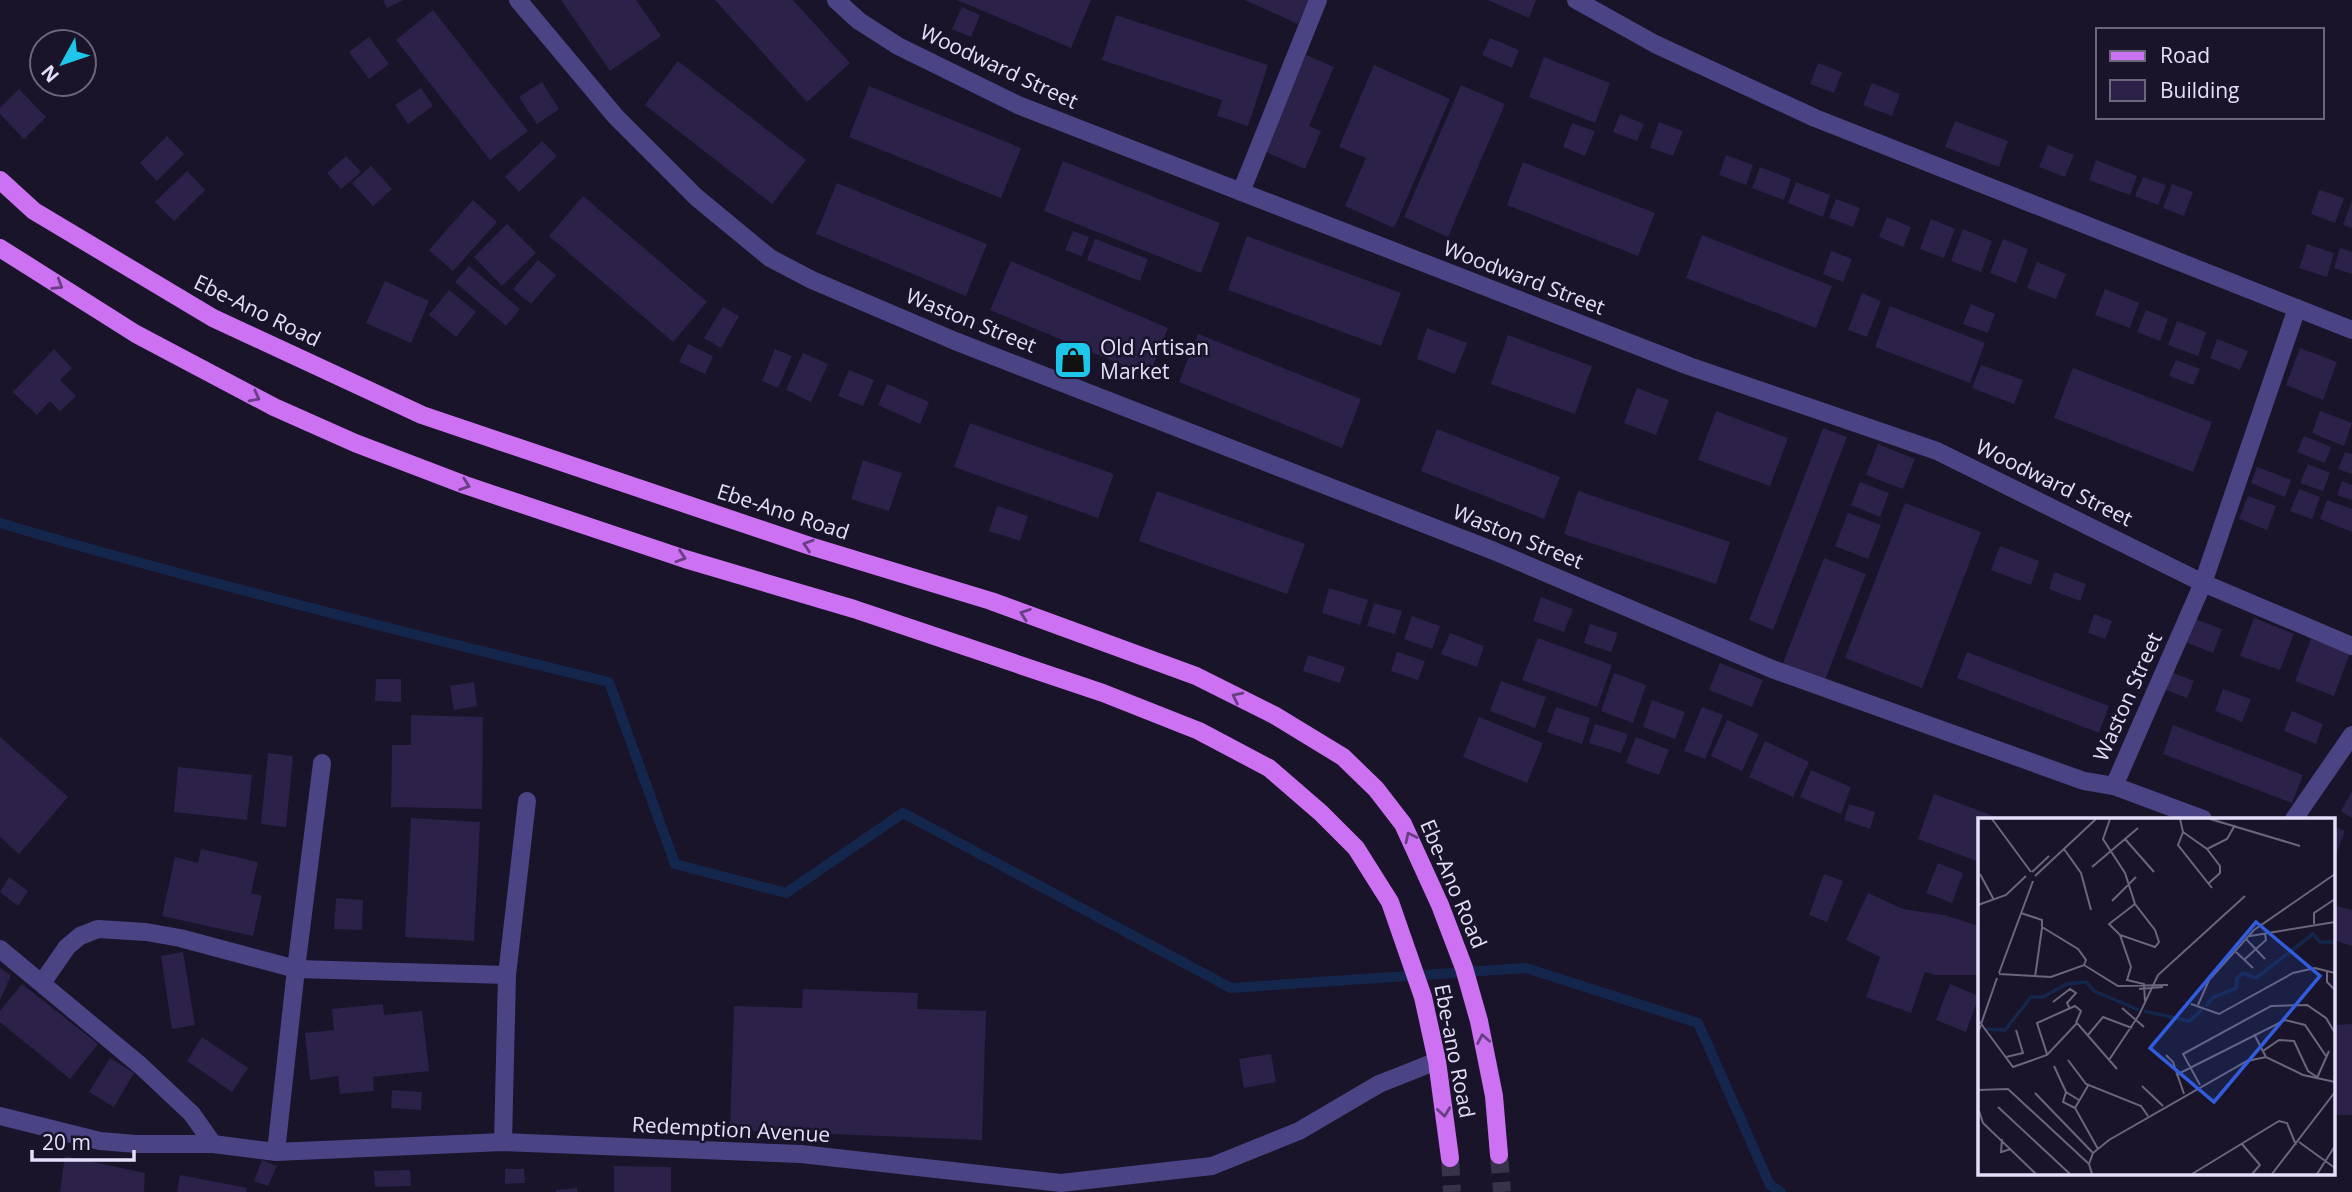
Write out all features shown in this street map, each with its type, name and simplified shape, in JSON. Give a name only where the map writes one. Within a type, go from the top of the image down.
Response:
[{"type":"main road","name":"Ebe-Ano Road","points":[[0,180],[34,211],[213,318],[422,415],[810,546],[991,601],[1196,676],[1274,715],[1343,757],[1376,789],[1403,824],[1440,905],[1464,968]]},
{"type":"main road","name":"Ebe-ano Road","points":[[0,248],[136,334],[274,407],[355,443],[465,485],[1103,693],[1199,731],[1269,768],[1356,848],[1390,902],[1423,997],[1437,1061],[1450,1158]]},
{"type":"main road","name":"Ebe-ano Road","points":[[1464,968],[1494,1096],[1499,1155]]},
{"type":"street","name":"Waston Street","points":[[518,0],[616,117],[696,197],[770,258],[811,280],[954,341],[1494,551],[1772,669],[2072,778],[2114,786],[2203,583],[2297,308]]},
{"type":"street","name":"Woodward Street","points":[[836,0],[859,21],[898,46],[1018,105],[1689,366],[1937,451],[2203,583],[2352,646]]},
{"type":"street","points":[[1241,192],[1318,0]]},
{"type":"street","points":[[1576,0],[1655,44],[1815,118],[2352,330]]},
{"type":"street","points":[[2295,818],[2352,735]]},
{"type":"street","points":[[276,1152],[323,762]]},
{"type":"street","points":[[2114,786],[2200,818]]},
{"type":"street","points":[[503,1142],[507,975],[527,801]]},
{"type":"street","points":[[42,983],[67,947],[80,936],[98,929],[146,932],[180,938],[296,969],[507,975]]},
{"type":"street","points":[[0,949],[141,1066],[192,1114],[213,1144]]},
{"type":"street","name":"Redemption Avenue","points":[[0,1116],[100,1141],[136,1144],[213,1144],[276,1152],[503,1142],[800,1154],[1061,1183],[1212,1166],[1299,1131],[1379,1084],[1437,1061]]},
{"type":"building","points":[[383,0],[403,0],[387,8]]},
{"type":"building","points":[[561,0],[636,0],[661,36],[610,71]]},
{"type":"building","points":[[715,0],[793,0],[850,63],[807,102]]},
{"type":"building","points":[[957,0],[1091,0],[1071,48]]},
{"type":"building","points":[[1245,0],[1309,0],[1298,24]]},
{"type":"building","points":[[1488,0],[1536,0],[1529,18]]},
{"type":"building","points":[[962,7],[980,15],[971,37],[952,29]]},
{"type":"building","points":[[433,10],[528,131],[490,160],[396,40]]},
{"type":"building","points":[[1116,15],[1268,65],[1248,126],[1217,116],[1222,100],[1102,60]]},
{"type":"building","points":[[369,37],[389,64],[369,79],[349,52]]},
{"type":"building","points":[[1490,38],[1519,50],[1512,68],[1482,55]]},
{"type":"building","points":[[1306,55],[1334,67],[1309,126],[1321,131],[1305,169],[1264,151]]},
{"type":"building","points":[[1544,57],[1610,83],[1595,123],[1529,97]]},
{"type":"building","points":[[678,61],[806,160],[772,204],[645,105]]},
{"type":"building","points":[[1818,63],[1842,72],[1834,93],[1810,84]]},
{"type":"building","points":[[1374,65],[1450,99],[1394,228],[1345,206],[1366,158],[1339,147]]},
{"type":"building","points":[[542,82],[559,109],[537,124],[519,97]]},
{"type":"building","points":[[1872,83],[1900,94],[1892,116],[1863,105]]},
{"type":"building","points":[[1461,85],[1505,104],[1448,237],[1404,217]]},
{"type":"building","points":[[869,86],[1021,148],[1001,198],[849,137]]},
{"type":"building","points":[[421,88],[433,106],[408,124],[395,105]]},
{"type":"building","points":[[19,89],[46,117],[24,139],[0,114],[0,108]]},
{"type":"building","points":[[1620,114],[1644,124],[1637,141],[1613,132]]},
{"type":"building","points":[[1955,121],[2008,141],[1999,167],[1945,147]]},
{"type":"building","points":[[1659,122],[1683,131],[1673,156],[1650,148]]},
{"type":"building","points":[[1572,123],[1595,131],[1585,156],[1563,147]]},
{"type":"building","points":[[167,136],[184,154],[157,181],[140,163]]},
{"type":"building","points":[[542,141],[557,156],[519,192],[505,177]]},
{"type":"building","points":[[2048,145],[2074,155],[2065,177],[2039,167]]},
{"type":"building","points":[[1726,155],[1753,165],[1746,185],[1719,175]]},
{"type":"building","points":[[346,156],[361,172],[341,189],[327,173]]},
{"type":"building","points":[[2096,160],[2137,176],[2130,195],[2089,180]]},
{"type":"building","points":[[1063,161],[1220,223],[1201,273],[1044,211]]},
{"type":"building","points":[[1523,162],[1655,213],[1638,256],[1507,205]]},
{"type":"building","points":[[371,166],[392,189],[373,206],[352,183]]},
{"type":"building","points":[[1760,167],[1791,179],[1784,200],[1752,188]]},
{"type":"building","points":[[187,171],[205,190],[174,221],[155,202]]},
{"type":"building","points":[[2143,177],[2166,185],[2158,205],[2135,196]]},
{"type":"building","points":[[1796,182],[1830,195],[1823,217],[1788,203]]},
{"type":"building","points":[[837,183],[987,244],[966,296],[816,234]]},
{"type":"building","points":[[2172,184],[2193,192],[2184,216],[2163,208]]},
{"type":"building","points":[[2319,190],[2344,198],[2335,223],[2311,214]]},
{"type":"building","points":[[583,196],[707,302],[673,342],[549,236]]},
{"type":"building","points":[[1836,199],[1860,208],[1853,227],[1829,218]]},
{"type":"building","points":[[473,200],[497,222],[453,271],[429,250]]},
{"type":"building","points":[[2352,200],[2352,228],[2343,225]]},
{"type":"building","points":[[1887,217],[1911,227],[1903,247],[1879,237]]},
{"type":"building","points":[[1931,219],[1955,229],[1944,258],[1920,249]]},
{"type":"building","points":[[507,224],[536,253],[502,286],[474,257]]},
{"type":"building","points":[[1963,229],[1992,241],[1981,272],[1951,261]]},
{"type":"building","points":[[1073,231],[1089,237],[1082,256],[1065,250]]},
{"type":"building","points":[[1702,235],[1832,286],[1816,328],[1686,278]]},
{"type":"building","points":[[1247,236],[1401,293],[1381,346],[1228,290]]},
{"type":"building","points":[[1095,239],[1148,259],[1140,281],[1087,260]]},
{"type":"building","points":[[2003,239],[2028,249],[2016,283],[1990,273]]},
{"type":"building","points":[[2307,244],[2334,253],[2327,277],[2299,268]]},
{"type":"building","points":[[2340,248],[2352,252],[2352,274],[2334,268]]},
{"type":"building","points":[[1831,251],[1852,259],[1843,282],[1823,274]]},
{"type":"building","points":[[538,260],[556,275],[531,304],[513,289]]},
{"type":"building","points":[[1011,261],[1168,328],[1149,376],[990,310]]},
{"type":"building","points":[[2037,262],[2066,274],[2056,299],[2027,288]]},
{"type":"building","points":[[469,266],[520,309],[506,326],[455,282]]},
{"type":"building","points":[[385,281],[429,301],[411,343],[366,323]]},
{"type":"building","points":[[2105,289],[2139,303],[2130,328],[2095,315]]},
{"type":"building","points":[[449,290],[476,312],[456,337],[429,315]]},
{"type":"building","points":[[1862,293],[1881,301],[1867,337],[1848,330]]},
{"type":"building","points":[[1971,304],[1995,314],[1988,333],[1963,324]]},
{"type":"building","points":[[1890,306],[1985,343],[1970,383],[1875,347]]},
{"type":"building","points":[[723,307],[739,316],[721,348],[704,338]]},
{"type":"building","points":[[2146,310],[2168,319],[2160,341],[2137,332]]},
{"type":"building","points":[[2177,321],[2206,332],[2198,356],[2168,345]]},
{"type":"building","points":[[1427,328],[1467,343],[1455,374],[1417,359]]},
{"type":"building","points":[[1198,334],[1361,399],[1342,448],[1179,382]]},
{"type":"building","points":[[1508,335],[1592,366],[1575,414],[1491,384]]},
{"type":"building","points":[[2217,339],[2248,351],[2240,370],[2210,358]]},
{"type":"building","points":[[688,344],[713,356],[705,374],[679,362]]},
{"type":"building","points":[[2300,348],[2337,362],[2323,400],[2286,385]]},
{"type":"building","points":[[54,349],[72,368],[60,380],[76,396],[60,411],[50,401],[37,415],[13,392]]},
{"type":"building","points":[[775,349],[792,356],[778,388],[762,381]]},
{"type":"building","points":[[803,353],[828,364],[811,402],[786,390]]},
{"type":"building","points":[[2176,360],[2200,369],[2193,385],[2169,376]]},
{"type":"building","points":[[1981,365],[2023,380],[2014,404],[1972,388]]},
{"type":"building","points":[[2073,368],[2212,422],[2193,472],[2054,418]]},
{"type":"building","points":[[849,370],[874,380],[863,406],[838,396]]},
{"type":"building","points":[[887,384],[929,402],[920,424],[878,405]]},
{"type":"building","points":[[1637,388],[1669,400],[1656,435],[1624,423]]},
{"type":"building","points":[[1716,411],[1788,438],[1770,486],[1698,460]]},
{"type":"building","points":[[2320,411],[2352,423],[2344,446],[2312,433]]},
{"type":"building","points":[[970,423],[1114,474],[1098,518],[954,467]]},
{"type":"building","points":[[1823,428],[1847,437],[1773,630],[1749,620]]},
{"type":"building","points":[[1437,429],[1560,477],[1544,519],[1421,471]]},
{"type":"building","points":[[2304,436],[2331,447],[2325,463],[2297,452]]},
{"type":"building","points":[[1878,444],[1915,459],[1903,489],[1866,475]]},
{"type":"building","points":[[2345,452],[2352,454],[2352,474],[2338,469]]},
{"type":"building","points":[[863,460],[902,473],[889,511],[851,499]]},
{"type":"building","points":[[2308,464],[2330,473],[2323,491],[2300,483]]},
{"type":"building","points":[[2257,467],[2291,480],[2285,497],[2251,483]]},
{"type":"building","points":[[2342,481],[2352,485],[2352,500],[2337,495]]},
{"type":"building","points":[[1860,482],[1889,493],[1880,517],[1851,505]]},
{"type":"building","points":[[2299,489],[2320,497],[2312,519],[2290,511]]},
{"type":"building","points":[[1157,491],[1305,544],[1287,594],[1139,541]]},
{"type":"building","points":[[1578,491],[1730,542],[1716,584],[1564,534]]},
{"type":"building","points":[[2248,496],[2276,506],[2267,530],[2239,519]]},
{"type":"building","points":[[2327,500],[2352,509],[2352,532],[2320,519]]},
{"type":"building","points":[[1905,503],[1981,532],[1922,688],[1845,658]]},
{"type":"building","points":[[997,506],[1028,516],[1020,541],[989,531]]},
{"type":"building","points":[[1848,513],[1881,525],[1868,559],[1835,546]]},
{"type":"building","points":[[2000,546],[2039,561],[2031,585],[1991,570]]},
{"type":"building","points":[[1824,558],[1866,574],[1825,680],[1783,663]]},
{"type":"building","points":[[2054,572],[2086,584],[2080,601],[2049,589]]},
{"type":"building","points":[[1329,588],[1368,600],[1360,625],[1322,613]]},
{"type":"building","points":[[1541,597],[1573,609],[1564,632],[1533,621]]},
{"type":"building","points":[[1374,603],[1402,611],[1395,634],[1367,626]]},
{"type":"building","points":[[2094,614],[2112,621],[2105,639],[2088,633]]},
{"type":"building","points":[[1412,616],[1440,626],[1432,649],[1404,639]]},
{"type":"building","points":[[2192,618],[2222,629],[2213,653],[2183,641]]},
{"type":"building","points":[[2254,618],[2294,634],[2280,670],[2240,656]]},
{"type":"building","points":[[1590,624],[1618,633],[1611,652],[1584,643]]},
{"type":"building","points":[[1450,633],[1484,646],[1477,667],[1441,654]]},
{"type":"building","points":[[1538,638],[1612,665],[1597,707],[1522,680]]},
{"type":"building","points":[[2311,639],[2350,653],[2334,696],[2295,681]]},
{"type":"building","points":[[1397,652],[1425,661],[1418,680],[1391,671]]},
{"type":"building","points":[[1967,652],[2109,706],[2099,733],[1957,678]]},
{"type":"building","points":[[1308,655],[1345,667],[1340,683],[1303,671]]},
{"type":"building","points":[[1720,663],[1763,680],[1752,707],[1709,690]]},
{"type":"building","points":[[2171,672],[2194,681],[2187,698],[2164,689]]},
{"type":"building","points":[[1614,673],[1646,685],[1633,723],[1601,711]]},
{"type":"building","points":[[376,679],[401,679],[401,702],[375,701]]},
{"type":"building","points":[[1501,681],[1546,697],[1535,728],[1490,711]]},
{"type":"building","points":[[474,682],[477,706],[454,710],[450,686]]},
{"type":"building","points":[[2223,689],[2251,699],[2242,722],[2215,711]]},
{"type":"building","points":[[1652,700],[1685,712],[1675,739],[1643,727]]},
{"type":"building","points":[[1556,707],[1590,718],[1582,744],[1547,732]]},
{"type":"building","points":[[1702,707],[1723,715],[1705,759],[1684,751]]},
{"type":"building","points":[[2292,711],[2323,724],[2316,744],[2284,731]]},
{"type":"building","points":[[411,715],[483,717],[482,809],[391,807],[392,745],[411,745]]},
{"type":"building","points":[[1479,717],[1543,743],[1527,783],[1463,757]]},
{"type":"building","points":[[1727,720],[1759,734],[1742,771],[1711,756]]},
{"type":"building","points":[[1595,724],[1628,734],[1621,753],[1589,743]]},
{"type":"building","points":[[2173,725],[2303,775],[2292,803],[2163,754]]},
{"type":"building","points":[[0,737],[68,797],[19,854],[0,837]]},
{"type":"building","points":[[1636,737],[1669,750],[1659,775],[1626,763]]},
{"type":"building","points":[[1765,741],[1809,762],[1793,797],[1749,777]]},
{"type":"building","points":[[268,753],[293,756],[286,827],[261,824]]},
{"type":"building","points":[[178,767],[252,775],[247,820],[174,812]]},
{"type":"building","points":[[1811,770],[1851,787],[1841,814],[1800,797]]},
{"type":"building","points":[[2352,791],[2352,818],[2341,811]]},
{"type":"building","points":[[1934,794],[1999,818],[1978,818],[1978,862],[1918,839]]},
{"type":"building","points":[[1849,804],[1875,812],[1870,829],[1844,820]]},
{"type":"building","points":[[411,818],[480,822],[474,941],[405,937]]},
{"type":"building","points":[[2334,826],[2345,831],[2334,859]]},
{"type":"building","points":[[201,849],[258,862],[251,893],[262,896],[253,936],[162,916],[175,857],[198,863]]},
{"type":"building","points":[[1938,863],[1963,873],[1952,903],[1926,893]]},
{"type":"building","points":[[1824,874],[1843,881],[1827,922],[1809,915]]},
{"type":"building","points":[[9,877],[28,891],[18,906],[0,892]]},
{"type":"building","points":[[1868,893],[1903,909],[1944,915],[1978,926],[1978,975],[1936,975],[1925,972],[1911,1013],[1866,997],[1880,957],[1846,940]]},
{"type":"building","points":[[336,898],[363,900],[362,930],[334,929]]},
{"type":"building","points":[[2334,905],[2352,910],[2352,946],[2334,940]]},
{"type":"building","points":[[183,952],[195,1025],[172,1029],[161,956]]},
{"type":"building","points":[[0,968],[11,975],[0,1000]]},
{"type":"building","points":[[22,984],[98,1044],[70,1079],[0,1022],[0,1011]]},
{"type":"building","points":[[1950,984],[1978,996],[1966,1032],[1936,1020]]},
{"type":"building","points":[[803,989],[918,993],[917,1009],[986,1011],[982,1140],[730,1130],[734,1006],[802,1008]]},
{"type":"building","points":[[383,1004],[384,1015],[422,1011],[429,1071],[373,1077],[374,1091],[340,1094],[338,1076],[310,1080],[305,1033],[334,1030],[332,1009]]},
{"type":"building","points":[[2352,1024],[2352,1115],[2334,1115],[2334,1025]]},
{"type":"building","points":[[202,1037],[248,1068],[232,1092],[187,1061]]},
{"type":"building","points":[[1271,1054],[1276,1082],[1244,1088],[1239,1059]]},
{"type":"building","points":[[110,1058],[134,1073],[114,1107],[89,1092]]},
{"type":"building","points":[[392,1090],[422,1092],[421,1110],[391,1108]]},
{"type":"building","points":[[65,1156],[145,1173],[144,1192],[60,1192]]},
{"type":"building","points":[[262,1160],[277,1166],[268,1186],[254,1181]]},
{"type":"building","points":[[614,1166],[671,1167],[671,1192],[614,1192]]},
{"type":"building","points":[[505,1169],[524,1169],[525,1183],[505,1184]]},
{"type":"building","points":[[410,1170],[411,1186],[375,1187],[374,1171]]},
{"type":"building","points":[[180,1175],[247,1188],[246,1192],[177,1192]]},
{"type":"building","points":[[577,1188],[577,1192],[556,1192],[556,1190]]},
{"type":"waterway","points":[[0,523],[303,606],[609,682],[675,864],[786,893],[903,813],[1231,988],[1526,968],[1698,1023],[1770,1185],[1781,1192]]},
{"type":"tunnel","points":[[1499,1155],[1502,1192]]},
{"type":"tunnel","points":[[1450,1158],[1452,1192]]},
{"type":"place","name":"Old Artisan Market","points":[[1073,360]]}]
